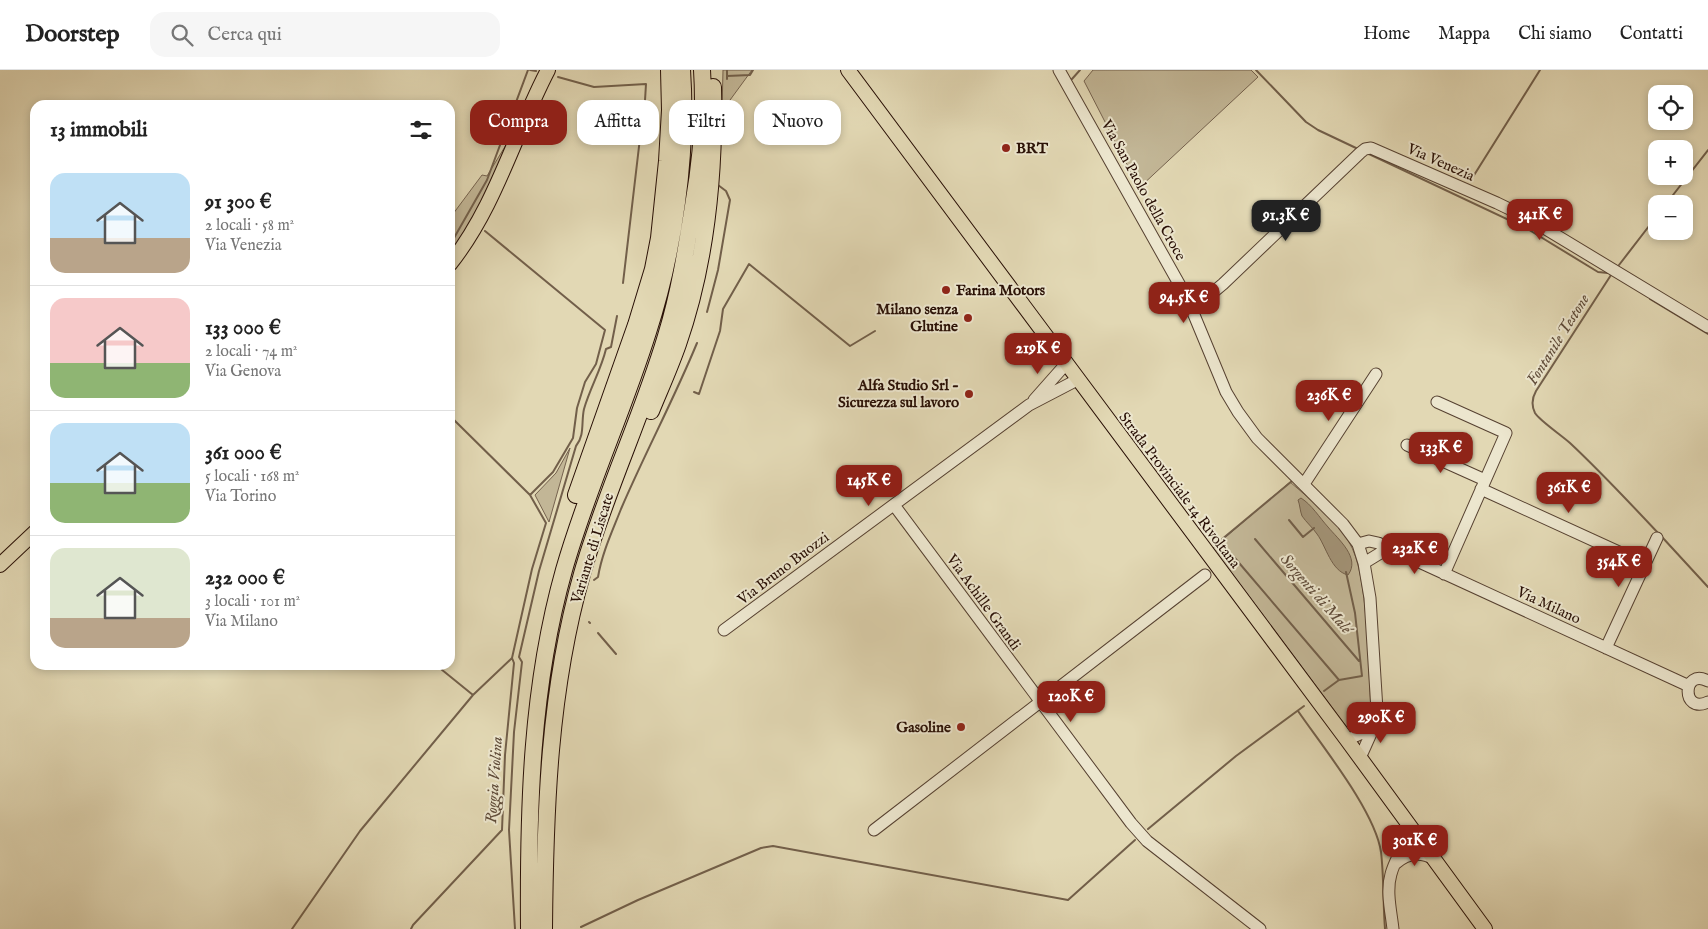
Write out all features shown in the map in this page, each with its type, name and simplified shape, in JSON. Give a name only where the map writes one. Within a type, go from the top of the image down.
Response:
[{"type":"highway","points":[[529,925],[521,879],[521,810],[526,716],[538,641],[548,595],[572,508],[634,334],[660,238],[669,125],[665,70]]},
{"type":"highway","points":[[669,70],[669,100]]},
{"type":"highway","name":"Variante di Liscate","points":[[529,925],[531,775],[535,720],[546,646],[554,607],[576,530],[649,332],[664,268],[678,187],[682,124],[682,70]]},
{"type":"highway","name":"Variante di Liscate","points":[[544,929],[545,827],[552,730],[564,649],[582,573],[602,512],[666,337],[682,272],[699,178],[702,126],[702,70]]},
{"type":"highway","points":[[552,730],[564,670],[592,558],[675,351],[692,296],[711,191],[714,125],[713,70]]},
{"type":"main road","points":[[455,257],[469,239],[486,210],[524,117],[548,70]]},
{"type":"main road","name":"Strada Provinciale 14 Rivoltana","points":[[848,70],[1077,380],[1347,740],[1485,929]]},
{"type":"main road","points":[[0,565],[30,537]]},
{"type":"street","name":"Via San Paolo della Croce","points":[[1059,70],[1191,308],[1226,392],[1238,412],[1257,438],[1344,524],[1358,544],[1364,563],[1370,598],[1377,710],[1376,719],[1360,758]]},
{"type":"street","name":"Via Venezia","points":[[1191,308],[1199,304],[1223,284],[1360,153],[1365,149],[1371,148],[1526,217],[1708,327]]},
{"type":"street","name":"Via Bruno Buozzi","points":[[724,630],[1029,404],[1066,365]]},
{"type":"street","points":[[1304,484],[1376,374]]},
{"type":"street","name":"Via Bruno Buozzi","points":[[1029,404],[1077,380]]},
{"type":"street","points":[[1437,402],[1506,433],[1444,574]]},
{"type":"street","points":[[1407,445],[1483,485],[1645,564]]},
{"type":"street","name":"Via Achille Grandi","points":[[894,505],[1040,704],[1131,823],[1146,840],[1260,929]]},
{"type":"street","points":[[1606,648],[1656,538]]},
{"type":"street","name":"Via Milano","points":[[1358,544],[1375,542],[1689,686]]},
{"type":"street","points":[[1364,563],[1382,552],[1396,552]]},
{"type":"street","points":[[874,830],[1205,576]]},
{"type":"street","points":[[1708,681],[1697,679],[1689,686],[1688,694],[1692,701],[1700,704],[1708,702]]},
{"type":"street","points":[[1347,740],[1364,732],[1376,719]]},
{"type":"street","points":[[1393,929],[1389,892],[1390,875],[1406,837],[1406,821]]},
{"type":"street","points":[[1394,866],[1399,860],[1414,854],[1422,854],[1434,859]]},
{"type":"shaded area","points":[[723,70],[752,70],[730,100],[722,100]]},
{"type":"shaded area","points":[[1093,70],[1251,70],[1258,77],[1139,188],[1084,81]]},
{"type":"shaded area","points":[[506,145],[482,201],[455,246],[455,211],[482,175],[487,176]]},
{"type":"shaded area","points":[[570,448],[549,522],[535,495],[556,473]]},
{"type":"shaded area","points":[[1290,482],[1337,525],[1349,542],[1356,557],[1364,599],[1368,648],[1371,710],[1366,727],[1355,730],[1346,726],[1213,548]]},
{"type":"shaded area","points":[[1301,498],[1347,549],[1352,562],[1348,575],[1337,569],[1317,534],[1302,516],[1298,500]]},
{"type":"waterway","name":"Roggia Violina","points":[[455,236],[487,180],[528,70]]},
{"type":"waterway","points":[[530,70],[536,71]]},
{"type":"waterway","points":[[727,70],[727,79]]},
{"type":"waterway","points":[[727,76],[750,75],[753,70]]},
{"type":"waterway","points":[[1072,79],[1080,70]]},
{"type":"waterway","points":[[1256,70],[1306,122],[1318,130],[1356,148]]},
{"type":"waterway","points":[[1471,180],[1540,70]]},
{"type":"waterway","points":[[558,77],[594,87],[646,84],[643,133],[640,138],[623,283]]},
{"type":"waterway","name":"Fontanile Testone","points":[[1673,195],[1708,150]]},
{"type":"waterway","points":[[1369,154],[1526,228],[1598,272],[1608,273]]},
{"type":"waterway","points":[[707,312],[718,270],[730,200],[726,191],[718,185]]},
{"type":"waterway","name":"Fontanile Testone","points":[[1619,265],[1648,227]]},
{"type":"waterway","points":[[485,231],[605,330],[596,364],[585,382],[577,408],[573,438],[553,472],[530,495]]},
{"type":"waterway","points":[[694,392],[699,394],[720,331],[723,309],[749,264],[850,346],[875,331]]},
{"type":"waterway","name":"Fontanile Testone","points":[[1611,275],[1536,391],[1533,407],[1537,416],[1582,454],[1659,534]]},
{"type":"waterway","points":[[1650,299],[1708,334]]},
{"type":"waterway","points":[[515,929],[509,830],[514,732],[522,662],[519,657],[539,571],[576,446],[581,437],[584,409],[606,349],[611,347],[617,316]]},
{"type":"waterway","points":[[594,580],[598,577],[605,551],[621,509],[697,343]]},
{"type":"waterway","name":"Roggia Violina","points":[[411,929],[502,830],[505,755],[514,663],[512,658],[532,569],[546,523],[530,495],[455,421]]},
{"type":"waterway","points":[[1215,545],[1292,481]]},
{"type":"waterway","points":[[1289,520],[1303,537],[1314,528]]},
{"type":"waterway","name":"Fontanile Testone","points":[[1662,537],[1708,587]]},
{"type":"waterway","name":"Sorgenti di Malé","points":[[1255,539],[1359,661]]},
{"type":"waterway","name":"Sorgenti di Malé","points":[[1234,557],[1339,680]]},
{"type":"waterway","points":[[1324,691],[1339,680],[1362,676],[1355,613],[1346,572]]},
{"type":"waterway","points":[[598,633],[616,654]]},
{"type":"waterway","name":"Roggia Violina","points":[[292,929],[360,831],[473,695],[512,658]]},
{"type":"waterway","name":"Roggia Violina","points":[[442,670],[473,695]]},
{"type":"waterway","points":[[1148,829],[1236,756],[1304,706]]},
{"type":"waterway","points":[[1298,711],[1346,779],[1369,818],[1377,836],[1382,861],[1385,929]]},
{"type":"waterway","points":[[581,927],[638,900],[761,848],[773,846],[1068,900],[1135,840]]},
{"type":"place","name":"BRT","points":[[1006,148]]},
{"type":"place","name":"Farina Motors","points":[[946,290]]},
{"type":"place","name":"Milano senza Glutine","points":[[968,318]]},
{"type":"place","name":"Alfa Studio Srl - Sicurezza sul lavoro","points":[[969,394]]},
{"type":"place","name":"Gasoline","points":[[961,727]]}]
